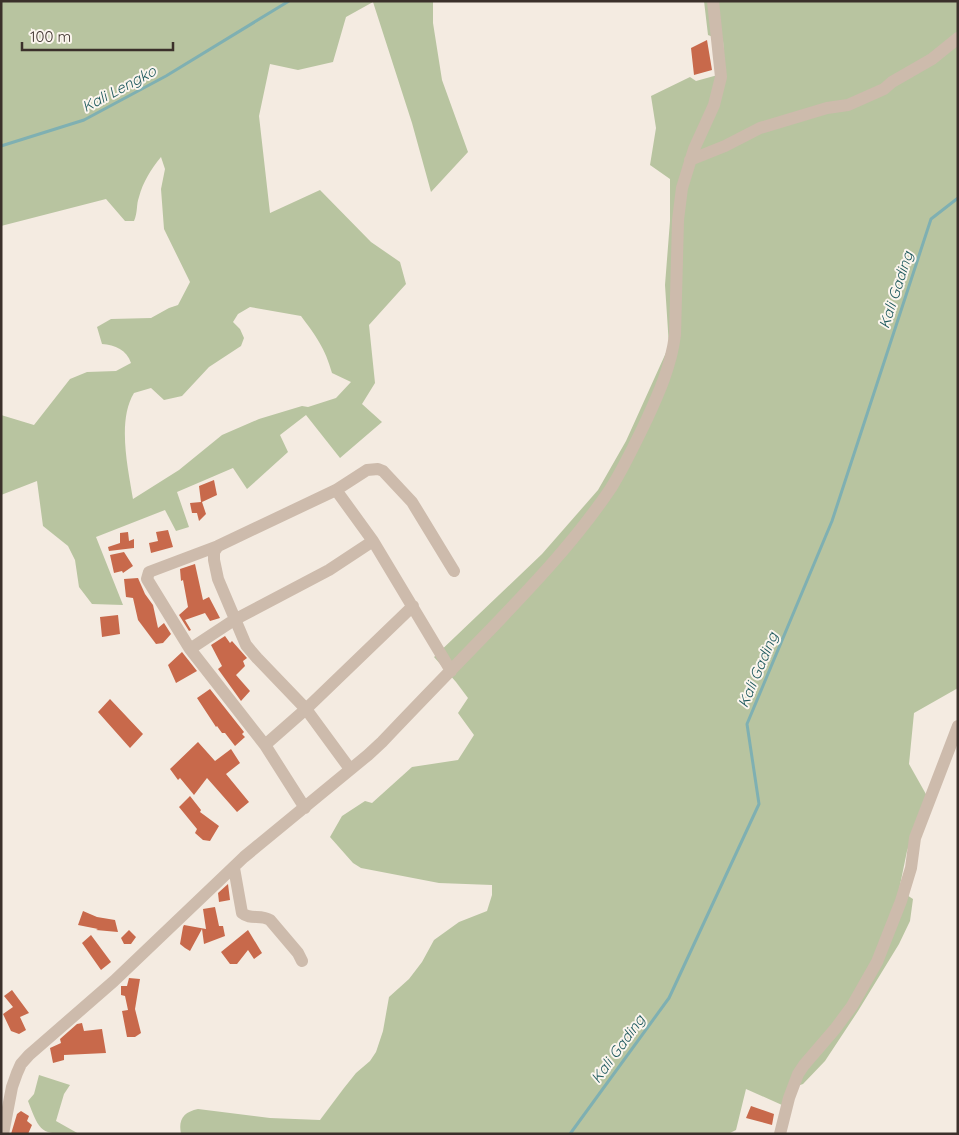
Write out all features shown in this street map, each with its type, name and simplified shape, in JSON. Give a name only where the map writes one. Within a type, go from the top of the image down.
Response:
[{"type":"street","points":[[4,1134],[12,1088],[21,1064],[114,981],[264,840],[305,808],[382,742],[535,583],[592,515],[623,468],[664,381],[673,354],[679,202],[690,160],[714,105],[720,84],[713,1]]},
{"type":"street","points":[[690,160],[725,146],[760,128],[828,108],[848,105],[884,88],[932,59],[958,38]]},
{"type":"street","points":[[305,808],[265,745],[190,649],[147,579],[149,572],[218,546],[336,490],[367,470],[378,469],[383,471],[412,502],[454,571]]},
{"type":"street","points":[[336,490],[373,541],[451,671]]},
{"type":"street","points":[[190,649],[234,620],[329,570],[373,541]]},
{"type":"street","points":[[218,546],[214,552],[215,569],[234,620],[246,644],[256,658],[306,709],[350,769]]},
{"type":"street","points":[[265,745],[306,709],[413,606]]},
{"type":"street","points":[[780,1134],[789,1098],[798,1074],[852,1006],[876,962],[901,901],[911,868],[915,838],[958,726]]},
{"type":"street","points":[[234,868],[242,913],[246,917],[265,917],[270,920],[298,953],[302,962]]},
{"type":"green space","points":[[1,1],[433,1],[433,23],[442,80],[468,152],[431,192],[412,123],[373,2],[346,17],[333,62],[298,70],[270,64],[259,116],[270,213],[320,190],[371,242],[400,262],[406,284],[369,325],[375,383],[362,404],[382,422],[340,458],[306,415],[280,435],[288,452],[247,489],[233,468],[177,492],[189,527],[176,531],[165,510],[96,537],[123,605],[92,604],[79,587],[75,560],[68,546],[43,526],[37,481],[1,495],[1,415],[34,425],[70,379],[87,372],[116,371],[131,363],[127,355],[120,349],[102,344],[97,327],[111,319],[151,318],[178,305],[190,282],[164,229],[161,189],[165,169],[161,157],[143,186],[134,221],[125,221],[106,199],[1,226]],"holes":[[[250,307],[301,316],[320,343],[332,373],[351,382],[336,398],[259,419],[222,435],[179,470],[133,499],[125,445],[125,431],[129,404],[134,393],[151,388],[164,400],[182,396],[209,367],[241,346],[244,338],[240,329],[233,322],[238,314]]]},
{"type":"green space","points":[[704,1],[958,1],[958,688],[914,713],[909,764],[927,796],[907,851],[899,890],[913,899],[910,921],[899,944],[825,1061],[803,1084],[789,1089],[782,1105],[746,1089],[736,1130],[728,1134],[181,1134],[180,1124],[183,1117],[189,1112],[198,1109],[270,1118],[320,1120],[356,1073],[370,1061],[376,1052],[383,1031],[389,997],[409,979],[422,962],[434,940],[459,922],[487,911],[492,895],[492,885],[439,883],[361,868],[353,863],[330,837],[342,816],[365,801],[372,803],[412,767],[458,760],[474,735],[458,713],[468,698],[434,657],[542,554],[598,490],[626,441],[669,346],[665,285],[670,221],[670,179],[650,165],[656,128],[651,96],[690,77],[696,81],[725,73],[723,41],[708,35]]},
{"type":"green space","points":[[39,1075],[70,1085],[64,1094],[56,1121],[79,1134],[50,1133],[40,1126],[28,1101],[34,1094]]},
{"type":"building","points":[[707,40],[712,70],[694,75],[691,48]]},
{"type":"building","points":[[214,480],[217,495],[202,502],[206,514],[199,521],[197,513],[192,513],[190,503],[201,502],[199,486]]},
{"type":"building","points":[[168,530],[173,547],[151,553],[149,543],[158,541],[156,532]]},
{"type":"building","points":[[128,532],[129,541],[134,539],[134,548],[109,551],[108,547],[120,543],[120,533]]},
{"type":"building","points":[[124,552],[133,566],[123,573],[122,571],[114,573],[110,555]]},
{"type":"building","points":[[195,564],[203,600],[209,597],[220,618],[210,621],[205,613],[185,620],[191,630],[189,631],[179,615],[188,607],[180,569]]},
{"type":"building","points":[[138,578],[145,594],[153,605],[158,628],[164,623],[171,634],[163,643],[156,644],[138,620],[133,598],[126,597],[124,579]]},
{"type":"building","points":[[118,615],[120,634],[102,637],[100,617]]},
{"type":"building","points":[[225,636],[247,658],[243,661],[245,666],[236,675],[250,691],[241,701],[218,669],[222,666],[211,645]]},
{"type":"building","points":[[182,652],[197,671],[176,683],[168,665]]},
{"type":"building","points":[[210,689],[244,732],[242,734],[245,737],[235,746],[225,733],[222,733],[216,727],[197,698]]},
{"type":"building","points":[[110,699],[143,734],[130,748],[98,712]]},
{"type":"building","points":[[198,742],[215,761],[231,749],[240,763],[226,774],[249,802],[237,812],[207,778],[194,795],[180,778],[178,780],[170,769]]},
{"type":"building","points":[[190,796],[201,810],[200,812],[219,826],[210,841],[203,840],[195,833],[197,829],[179,807]]},
{"type":"building","points":[[228,884],[230,900],[219,902],[218,893]]},
{"type":"building","points":[[215,907],[219,926],[223,926],[225,936],[204,944],[202,929],[190,951],[180,944],[184,925],[206,929],[203,909]]},
{"type":"building","points":[[83,911],[97,917],[115,920],[118,932],[96,930],[98,929],[78,925]]},
{"type":"building","points":[[129,930],[136,937],[131,944],[124,944],[121,938]]},
{"type":"building","points":[[248,930],[262,953],[254,959],[248,950],[237,964],[230,964],[221,952]]},
{"type":"building","points":[[91,935],[111,962],[101,970],[82,943]]},
{"type":"building","points":[[129,978],[140,979],[135,1009],[141,1033],[135,1037],[127,1037],[122,1011],[128,1010],[125,996],[121,995],[121,986],[127,986]]},
{"type":"building","points":[[12,990],[29,1013],[20,1017],[26,1030],[19,1034],[11,1031],[3,1014],[13,1007],[4,996]]},
{"type":"building","points":[[82,1023],[84,1031],[102,1029],[106,1053],[64,1055],[64,1060],[53,1063],[50,1048],[61,1043],[60,1039],[77,1024]]},
{"type":"building","points":[[751,1106],[774,1114],[772,1125],[746,1118]]},
{"type":"building","points":[[21,1111],[29,1116],[27,1121],[32,1125],[28,1134],[11,1134],[17,1114]]},
{"type":"waterway","name":"Kali Lengko","points":[[1,146],[84,120],[166,76],[289,1]]},
{"type":"waterway","name":"Kali Gading","points":[[570,1134],[669,998],[759,804],[747,724],[832,521],[931,219],[958,198]]}]
